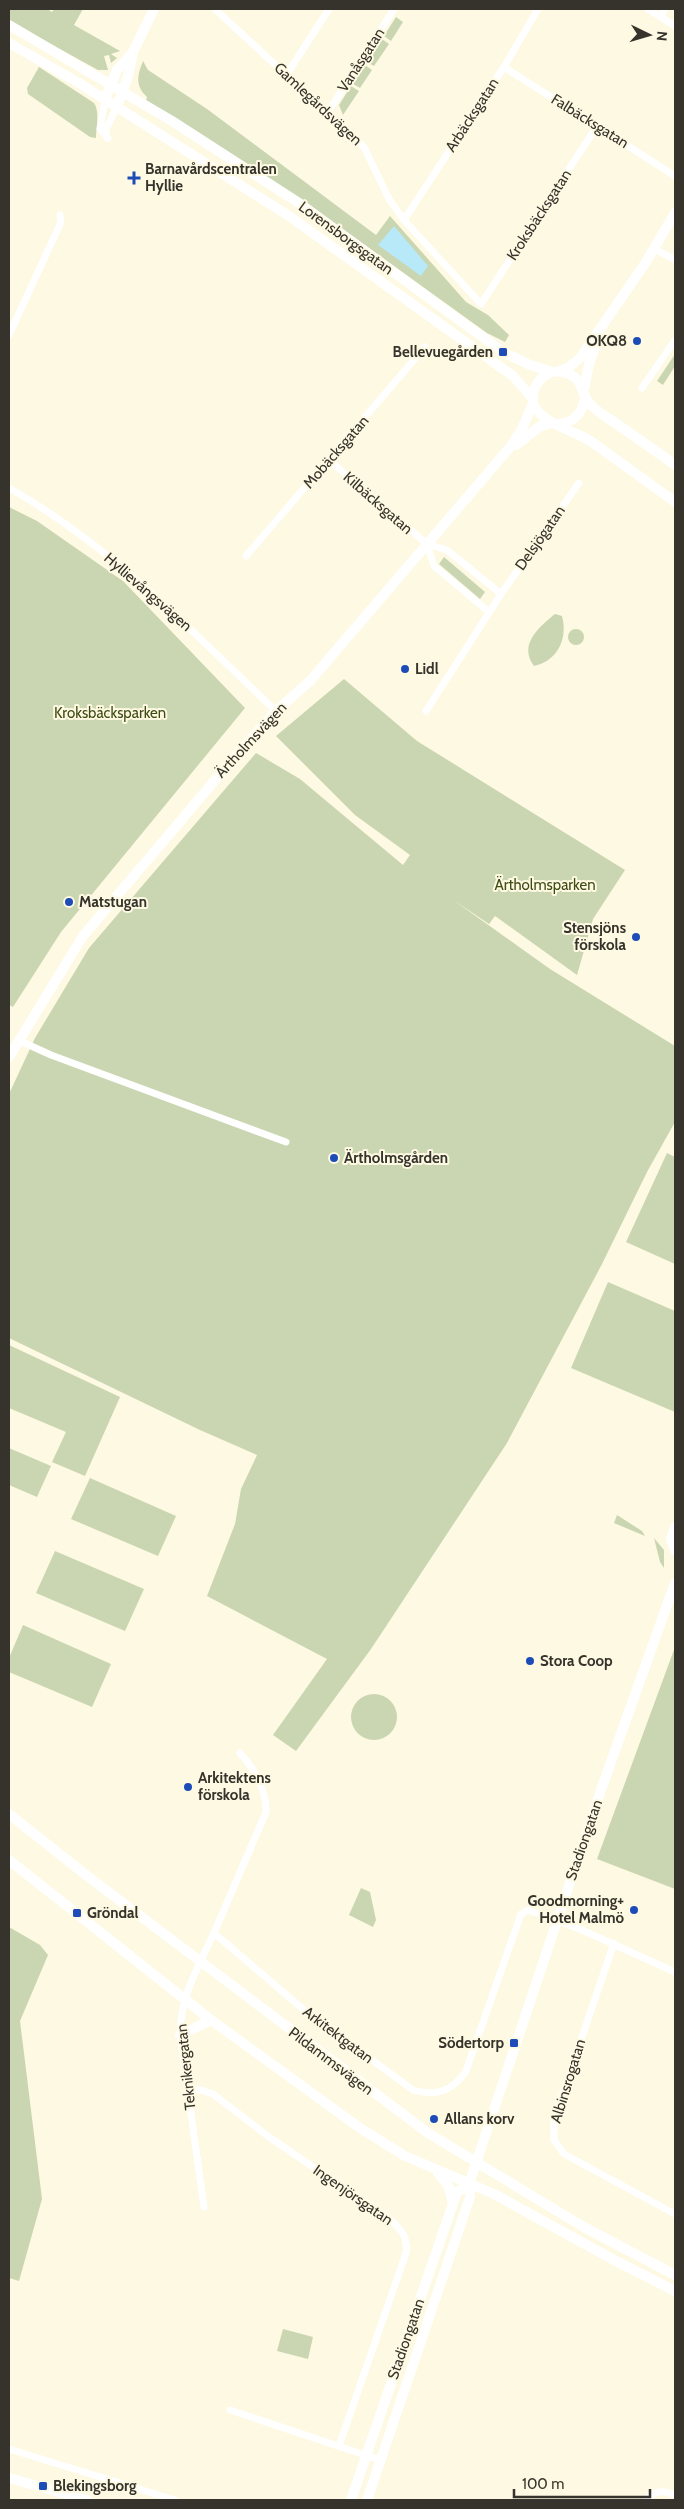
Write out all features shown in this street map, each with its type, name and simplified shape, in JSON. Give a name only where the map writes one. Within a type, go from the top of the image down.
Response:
[{"type":"main road","points":[[117,107],[133,52],[154,9]]},
{"type":"main road","name":"Lorensborgsgatan","points":[[9,25],[122,92],[299,203],[503,352],[530,365],[574,377],[589,403],[604,416],[675,465]]},
{"type":"main road","name":"Lorensborgsgatan","points":[[9,43],[50,65],[289,216],[497,367],[513,376],[533,400],[539,415],[592,442],[675,502]]},
{"type":"main road","points":[[105,99],[117,70],[133,52]]},
{"type":"main road","points":[[533,400],[536,384],[547,374],[568,368],[580,358],[675,213]]},
{"type":"main road","points":[[552,423],[570,421],[577,417],[582,410],[589,364],[606,318]]},
{"type":"main road","name":"Ärtholmsvägen","points":[[9,1057],[83,936],[178,822],[276,711],[310,681],[503,455],[519,435],[533,400]]},
{"type":"main road","name":"Ärtholmsvägen","points":[[503,455],[539,427],[552,423]]},
{"type":"main road","points":[[675,1527],[672,1539],[675,1550]]},
{"type":"main road","name":"Stadiongatan","points":[[367,2500],[470,2197],[469,2184],[556,1920],[645,1663],[675,1583]]},
{"type":"main road","name":"Pildammsvägen","points":[[9,1814],[428,2133],[607,2240],[675,2275]]},
{"type":"main road","points":[[9,1860],[211,2020],[360,2128],[405,2156],[436,2171],[494,2194],[675,2291]]},
{"type":"main road","points":[[180,2034],[211,2020]]},
{"type":"main road","points":[[436,2171],[449,2187],[453,2204]]},
{"type":"main road","name":"Stadiongatan","points":[[351,2500],[457,2192],[469,2184]]},
{"type":"main road","points":[[9,2478],[87,2500]]},
{"type":"street","name":"Gamlegårdsvägen","points":[[215,9],[364,147],[390,199],[404,220],[480,304]]},
{"type":"street","points":[[286,74],[329,9]]},
{"type":"street","name":"Vanåsgatan","points":[[328,112],[394,9]]},
{"type":"street","name":"Arbäcksgatan","points":[[404,220],[504,67],[538,9]]},
{"type":"street","points":[[648,9],[675,26]]},
{"type":"street","points":[[661,16],[665,9]]},
{"type":"street","name":"Falbäcksgatan","points":[[504,67],[675,176]]},
{"type":"street","points":[[105,99],[100,129],[108,138],[106,129],[117,107]]},
{"type":"street","name":"Kroksbäcksgatan","points":[[480,304],[597,126]]},
{"type":"street","points":[[9,336],[61,222],[60,215]]},
{"type":"street","points":[[653,248],[675,260]]},
{"type":"street","points":[[642,388],[675,340]]},
{"type":"street","name":"Mobäcksgatan","points":[[246,556],[330,461],[425,347]]},
{"type":"street","name":"Kilbäcksgatan","points":[[330,461],[426,544]]},
{"type":"street","name":"Delsjögatan","points":[[426,711],[501,594],[579,482]]},
{"type":"street","name":"Hyllievångsvägen","points":[[9,488],[61,520],[138,579],[276,711]]},
{"type":"street","points":[[426,544],[446,550],[501,594]]},
{"type":"street","points":[[426,544],[434,566],[489,612]]},
{"type":"street","points":[[18,1040],[51,1055],[286,1142]]},
{"type":"street","points":[[214,1933],[266,1812],[267,1805],[254,1767],[240,1753]]},
{"type":"street","name":"Arkitektgatan","points":[[214,1933],[304,2010],[402,2084],[413,2090],[433,2094],[451,2087],[466,2071],[521,1914],[528,1910],[614,1944],[675,1972]]},
{"type":"street","name":"Teknikergatan","points":[[204,2207],[180,2034],[180,2017],[184,1998],[214,1933]]},
{"type":"street","name":"Albinsrogatan","points":[[614,1944],[554,2119],[554,2140],[564,2154],[675,2214]]},
{"type":"street","name":"Ingenjörsgatan","points":[[188,2090],[201,2090],[213,2094],[269,2136],[391,2220],[405,2235],[407,2242],[406,2253],[338,2446]]},
{"type":"street","points":[[230,2410],[380,2460]]},
{"type":"street","points":[[9,2449],[175,2500]]},
{"type":"street","points":[[646,2500],[654,2493],[660,2491],[675,2495]]},
{"type":"green space","points":[[9,9],[47,9],[52,12],[54,9],[83,9],[74,25],[120,51],[111,54],[117,58],[111,63],[109,55],[104,56],[108,70],[98,70],[9,21]]},
{"type":"green space","points":[[396,17],[403,22],[391,41],[384,36]]},
{"type":"green space","points":[[382,39],[389,44],[374,66],[367,62]]},
{"type":"green space","points":[[143,61],[148,70],[207,109],[376,235],[390,216],[466,302],[488,315],[509,335],[505,342],[487,333],[348,233],[146,101],[147,97],[140,89],[138,80]]},
{"type":"green space","points":[[365,65],[372,70],[360,88],[353,84]]},
{"type":"green space","points":[[39,67],[94,103],[97,115],[96,138],[90,137],[28,94],[27,88]]},
{"type":"green space","points":[[351,86],[359,91],[343,115],[339,105]]},
{"type":"green space","points":[[675,354],[675,366],[663,385],[657,381]]},
{"type":"green space","name":"Kroksbäcksparken","points":[[9,507],[37,521],[123,581],[245,708],[61,932],[13,1007],[9,1005]]},
{"type":"green space","points":[[444,557],[485,592],[480,599],[439,564]]},
{"type":"green space","points":[[555,614],[562,616],[564,632],[562,640],[555,654],[534,666],[528,651],[529,644],[537,631]]},
{"type":"green space","points":[[576,629],[582,631],[584,637],[582,643],[576,645],[570,643],[568,637],[570,631]]},
{"type":"green space","name":"Ärtholmsparken","points":[[344,679],[417,741],[625,870],[593,919],[577,975],[495,916],[489,924],[452,899],[550,969],[675,1046],[675,1122],[647,1172],[602,1264],[507,1443],[371,1649],[296,1751],[273,1735],[327,1659],[207,1596],[235,1524],[241,1489],[257,1455],[200,1430],[9,1338],[9,1094],[35,1038],[89,948],[256,753],[300,779],[403,865],[410,855],[355,815],[276,736]]},
{"type":"green space","points":[[667,1153],[675,1157],[675,1264],[626,1242]]},
{"type":"green space","points":[[608,1282],[675,1311],[675,1412],[571,1368]]},
{"type":"green space","points":[[9,1345],[120,1397],[85,1476],[52,1462],[66,1432],[9,1408]]},
{"type":"green space","points":[[9,1448],[51,1466],[37,1497],[9,1485]]},
{"type":"green space","points":[[90,1478],[176,1516],[158,1556],[71,1519]]},
{"type":"green space","points":[[617,1515],[642,1531],[645,1536],[614,1523]]},
{"type":"green space","points":[[654,1538],[664,1550],[664,1568],[660,1562]]},
{"type":"green space","points":[[55,1551],[144,1589],[125,1631],[36,1593]]},
{"type":"green space","points":[[23,1625],[111,1664],[92,1707],[9,1672],[9,1658]]},
{"type":"green space","points":[[675,1647],[675,1889],[597,1859]]},
{"type":"green space","points":[[369,1694],[379,1694],[393,1704],[397,1717],[393,1730],[387,1736],[379,1740],[369,1740],[355,1730],[351,1722],[351,1712],[361,1698]]},
{"type":"green space","points":[[361,1888],[370,1892],[376,1920],[373,1927],[349,1915]]},
{"type":"green space","points":[[9,1927],[40,1945],[48,1955],[20,2021],[42,2199],[19,2281],[9,2278]]},
{"type":"green space","points":[[283,2329],[313,2337],[308,2359],[277,2351]]},
{"type":"water","points":[[394,226],[428,266],[421,276],[378,245]]},
{"type":"place","name":"Barnavårdscentralen Hyllie","points":[[134,178]]},
{"type":"place","name":"OKQ8","points":[[637,341]]},
{"type":"place","name":"Bellevuegården","points":[[503,352]]},
{"type":"place","name":"Lidl","points":[[405,669]]},
{"type":"place","name":"Matstugan","points":[[69,902]]},
{"type":"place","name":"Stensjöns förskola","points":[[636,937]]},
{"type":"place","name":"Ärtholmsgården","points":[[334,1158]]},
{"type":"place","name":"Stora Coop","points":[[530,1661]]},
{"type":"place","name":"Arkitektens förskola","points":[[188,1787]]},
{"type":"place","name":"Goodmorning+ Hotel Malmö","points":[[634,1910]]},
{"type":"place","name":"Gröndal","points":[[77,1913]]},
{"type":"place","name":"Södertorp","points":[[514,2043]]},
{"type":"place","name":"Allans korv","points":[[434,2119]]},
{"type":"place","name":"Blekingsborg","points":[[43,2486]]}]
